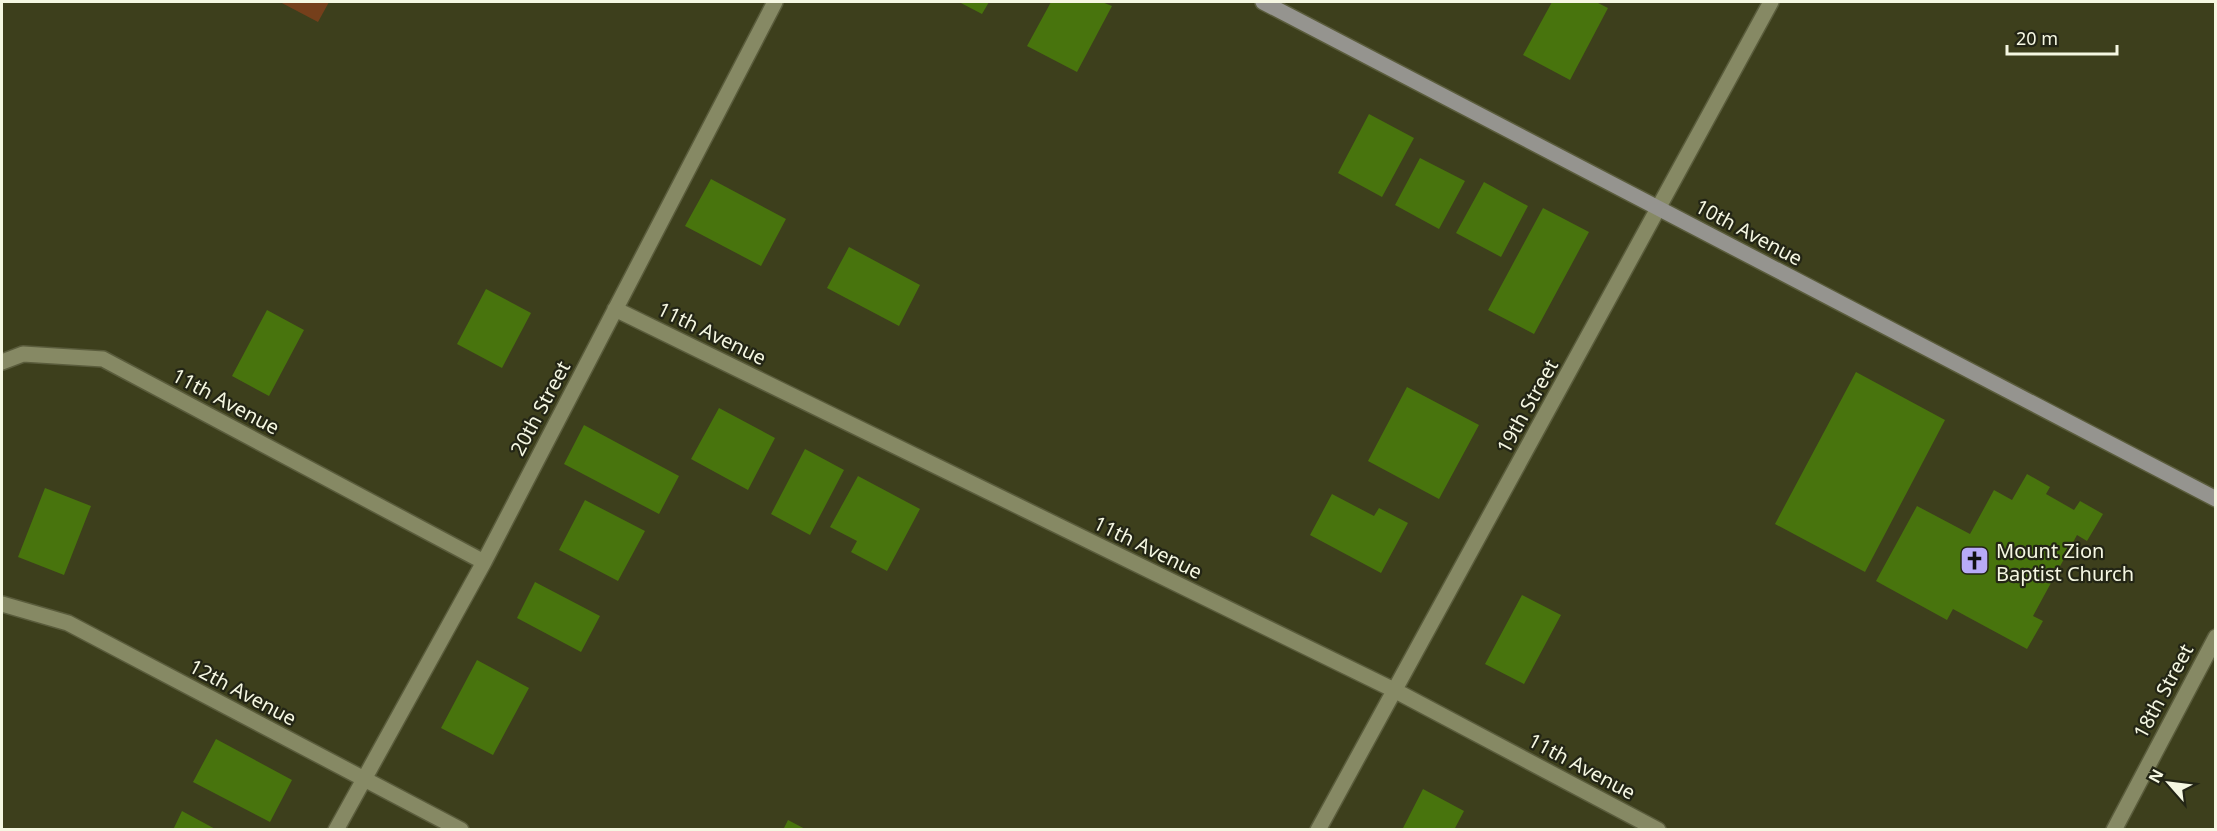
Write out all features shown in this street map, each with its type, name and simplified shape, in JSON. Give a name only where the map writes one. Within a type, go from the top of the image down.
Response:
[{"type":"street","name":"20th Street","points":[[336,830],[484,562],[775,2]]},
{"type":"street","name":"10th Avenue","points":[[1263,2],[2216,499]]},
{"type":"street","name":"19th Street","points":[[1318,830],[1771,2]]},
{"type":"street","name":"11th Avenue","points":[[615,309],[1394,690],[1658,830]]},
{"type":"street","name":"11th Avenue","points":[[2,362],[22,354],[103,359],[484,562]]},
{"type":"street","name":"12th Avenue","points":[[2,604],[68,623],[461,830]]},
{"type":"street","name":"18th Street","points":[[2114,830],[2216,637]]},
{"type":"shaded area","points":[[280,2],[329,2],[318,22]]},
{"type":"building","points":[[959,2],[989,2],[982,14]]},
{"type":"building","points":[[1051,2],[1102,2],[1112,6],[1077,72],[1027,46]]},
{"type":"building","points":[[1552,2],[1596,2],[1608,8],[1570,80],[1523,55]]},
{"type":"building","points":[[1369,114],[1414,138],[1382,197],[1338,173]]},
{"type":"building","points":[[1420,158],[1465,181],[1439,229],[1395,205]]},
{"type":"building","points":[[711,179],[786,219],[761,266],[685,226]]},
{"type":"building","points":[[1484,182],[1528,206],[1501,257],[1456,233]]},
{"type":"building","points":[[1543,208],[1589,232],[1534,334],[1488,310]]},
{"type":"building","points":[[849,247],[920,285],[899,326],[827,288]]},
{"type":"building","points":[[486,289],[531,313],[502,368],[457,344]]},
{"type":"building","points":[[267,310],[304,330],[269,396],[232,376]]},
{"type":"building","points":[[1856,372],[1945,420],[1865,572],[1775,524]]},
{"type":"building","points":[[1407,387],[1479,425],[1439,499],[1368,461]]},
{"type":"building","points":[[719,408],[775,438],[748,490],[691,459]]},
{"type":"building","points":[[584,425],[679,476],[659,514],[564,464]]},
{"type":"building","points":[[805,449],[844,470],[810,535],[771,514]]},
{"type":"building","name":"Mount Zion Baptist Church","points":[[2027,474],[2050,487],[2046,494],[2074,510],[2080,501],[2103,514],[2087,541],[2077,535],[2033,616],[2043,621],[2027,649],[1953,609],[1947,620],[1876,581],[1917,506],[1970,534],[1994,490],[2012,500]]},
{"type":"building","points":[[858,476],[920,509],[887,571],[851,552],[857,541],[830,527]]},
{"type":"building","points":[[45,488],[91,506],[64,575],[18,557]]},
{"type":"building","points":[[1332,494],[1374,516],[1379,508],[1408,523],[1381,573],[1310,535]]},
{"type":"building","points":[[585,500],[645,531],[618,581],[559,550]]},
{"type":"building","points":[[535,582],[600,616],[581,652],[517,618]]},
{"type":"building","points":[[1522,595],[1561,615],[1524,684],[1485,664]]},
{"type":"building","points":[[477,660],[529,688],[493,755],[441,728]]},
{"type":"building","points":[[216,739],[292,780],[270,822],[193,782]]},
{"type":"building","points":[[1423,789],[1464,811],[1454,830],[1402,830]]},
{"type":"building","points":[[182,811],[217,830],[173,830]]},
{"type":"building","points":[[788,820],[807,830],[783,830]]},
{"type":"place","name":"Mount Zion Baptist Church","points":[[1975,561]]}]
